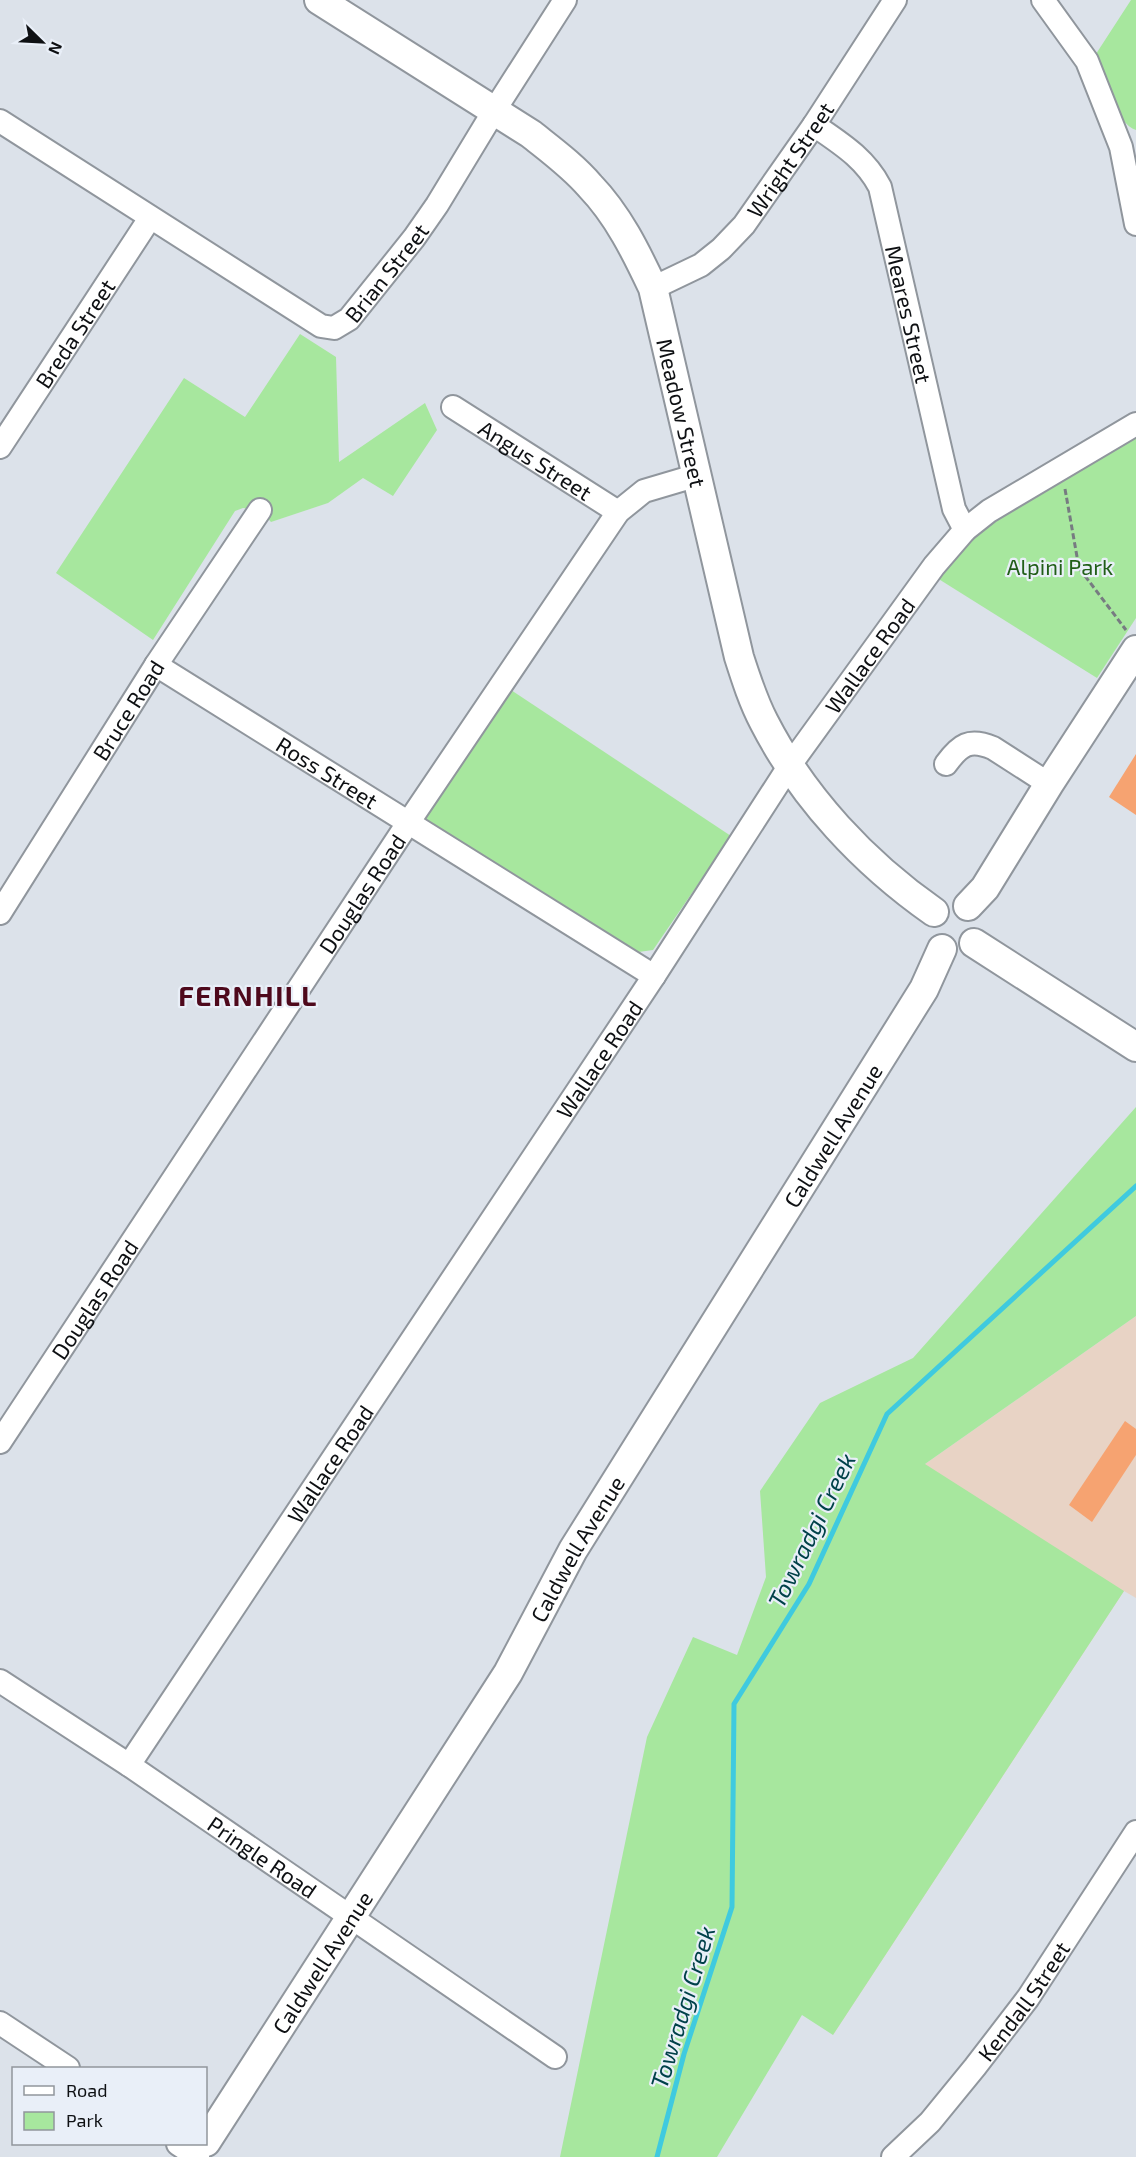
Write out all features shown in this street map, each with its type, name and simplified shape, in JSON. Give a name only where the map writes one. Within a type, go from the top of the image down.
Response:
[{"type":"main road","name":"Meadow Street","points":[[319,0],[531,134],[590,184],[634,246],[654,288],[698,475],[724,599],[751,694],[764,722],[816,803],[870,860],[934,912]]},
{"type":"main road","points":[[968,906],[985,888],[1136,650]]},
{"type":"main road","points":[[955,902],[968,906],[977,915],[980,926],[974,943],[959,952],[942,949],[930,934],[934,912],[947,903],[955,902]]},
{"type":"main road","points":[[974,943],[1136,1047]]},
{"type":"main road","name":"Caldwell Avenue","points":[[207,2135],[508,1673],[573,1550],[909,1013],[924,988],[942,949]]},
{"type":"street","name":"Brian Street","points":[[0,121],[321,326],[334,328],[349,319],[414,238],[565,0]]},
{"type":"street","name":"Wright Street","points":[[654,288],[701,265],[721,249],[744,225],[814,125],[895,0]]},
{"type":"street","points":[[1043,0],[1087,60],[1128,145],[1136,224]]},
{"type":"street","name":"Meares Street","points":[[814,125],[861,160],[872,172],[880,187],[954,508],[965,530]]},
{"type":"street","name":"Breda Street","points":[[0,447],[150,218]]},
{"type":"street","name":"Angus Street","points":[[453,407],[618,512]]},
{"type":"street","name":"Wallace Road","points":[[129,1765],[654,976],[790,765],[934,566],[965,530],[989,511],[1136,424]]},
{"type":"street","name":"Douglas Road","points":[[0,1442],[408,823],[618,512],[644,491],[698,475]]},
{"type":"street","name":"Bruce Road","points":[[0,913],[156,664],[260,510]]},
{"type":"street","name":"Ross Street","points":[[156,664],[654,976]]},
{"type":"street","points":[[946,764],[963,746],[974,743],[983,744],[1049,784]]},
{"type":"street","name":"Pringle Road","points":[[0,1681],[129,1765],[555,2057]]},
{"type":"street","name":"Kendall Street","points":[[893,2157],[930,2122],[1028,1998],[1136,1832]]},
{"type":"street","points":[[0,2023],[66,2067]]},
{"type":"path","points":[[1065,492],[1078,568],[1121,623]]},
{"type":"shaded area","points":[[1136,1316],[1136,1598],[1124,1591],[833,2035],[925,1464]]},
{"type":"green space","points":[[1131,0],[1136,0],[1136,130],[1129,126],[1116,110],[1094,57]]},
{"type":"green space","points":[[300,334],[336,357],[339,462],[425,403],[437,430],[393,496],[363,478],[328,503],[271,522],[260,510],[243,508],[235,511],[153,640],[56,573],[184,378],[245,417]]},
{"type":"green space","name":"Alpini Park","points":[[1136,433],[1136,618],[1097,678],[937,578],[963,546],[1006,511]]},
{"type":"green space","points":[[511,690],[731,836],[653,950],[631,953],[423,820]]},
{"type":"green space","points":[[1136,1107],[1136,1316],[925,1464],[1124,1591],[833,2035],[802,2015],[717,2157],[560,2157],[647,1737],[693,1637],[737,1655],[766,1577],[760,1491],[820,1403],[913,1358]]},
{"type":"building","points":[[1136,754],[1136,815],[1109,797]]},
{"type":"building","points":[[1125,1421],[1136,1429],[1136,1455],[1092,1522],[1069,1505]]},
{"type":"waterway","name":"Towradgi Creek","points":[[657,2157],[684,2054],[732,1907],[734,1704],[809,1584],[887,1414],[1136,1186]]},
{"type":"district","name":"FERNHILL","points":[[248,995]]}]
